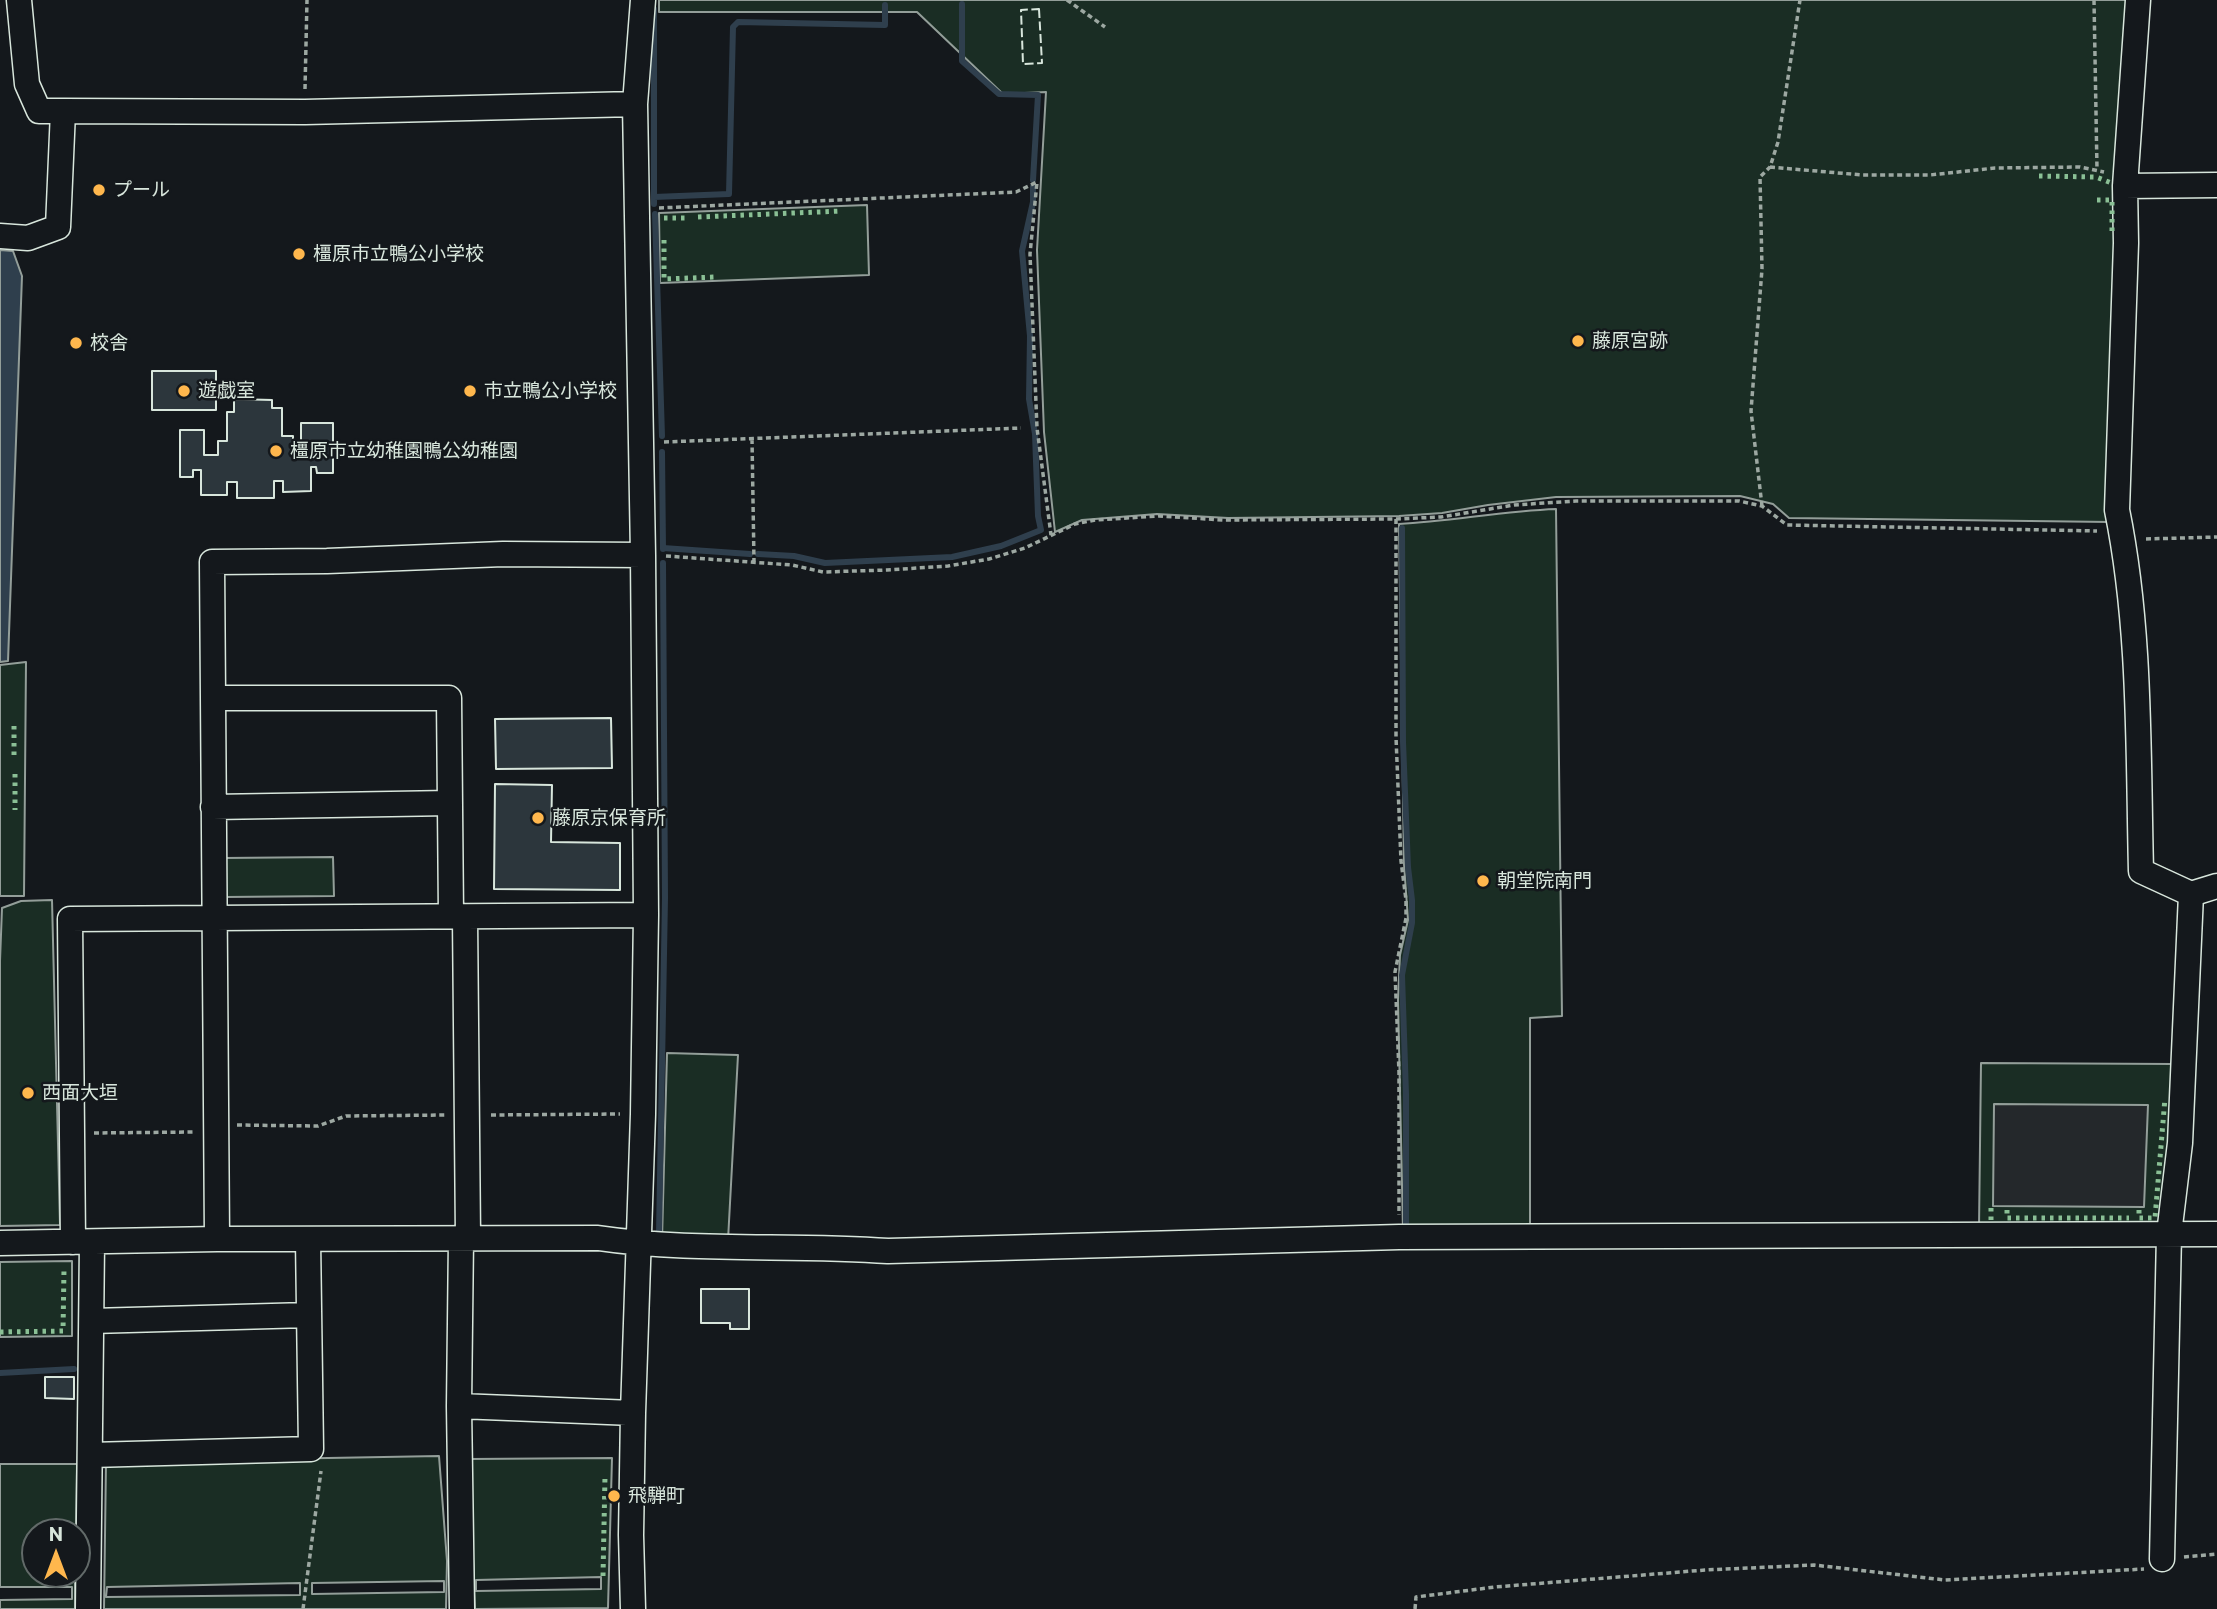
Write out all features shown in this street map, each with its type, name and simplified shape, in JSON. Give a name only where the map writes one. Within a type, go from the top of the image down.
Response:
[{"type":"street","points":[[19,0],[27,84],[38,111],[304,112],[635,104]]},
{"type":"street","points":[[633,1609],[631,1535],[646,915],[635,104],[643,0]]},
{"type":"street","points":[[2138,0],[2125,183],[2126,243],[2117,510],[2132,612],[2141,871],[2191,894],[2217,886]]},
{"type":"street","points":[[0,236],[28,238],[58,227],[63,111]]},
{"type":"street","points":[[2125,183],[2217,185]]},
{"type":"street","points":[[218,1239],[212,562],[327,561],[503,554],[643,555]]},
{"type":"street","points":[[213,698],[449,698],[450,803],[468,1115],[459,1406],[463,1609]]},
{"type":"street","points":[[213,807],[450,803]]},
{"type":"street","points":[[2162,1559],[2169,1234],[2180,1143],[2191,894]]},
{"type":"street","points":[[88,1609],[92,1321],[71,1133],[71,919],[646,915]]},
{"type":"street","points":[[0,1243],[218,1239],[598,1238],[638,1244],[888,1251],[1399,1237],[2217,1234]]},
{"type":"street","points":[[91,1455],[311,1449],[308,1239]]},
{"type":"street","points":[[92,1321],[308,1315]]},
{"type":"street","points":[[459,1406],[634,1413]]},
{"type":"path","points":[[304,112],[307,0]]},
{"type":"path","points":[[1067,0],[1105,27]]},
{"type":"path","points":[[1762,506],[1751,411],[1762,269],[1760,177],[1770,167],[1778,142],[1800,0]]},
{"type":"path","points":[[2094,0],[2097,169]]},
{"type":"path","points":[[1770,167],[1862,175],[1930,175],[2007,168],[2080,167],[2097,169],[2125,183]]},
{"type":"path","points":[[636,209],[1016,192],[1037,183],[1031,254],[1037,428],[1051,535]]},
{"type":"path","points":[[641,443],[1021,428]]},
{"type":"path","points":[[752,439],[754,563]]},
{"type":"path","points":[[643,555],[792,565],[823,572],[948,566],[1025,548],[1075,524],[1085,522],[1159,516],[1223,520],[1396,519],[1441,517],[1514,505],[1576,501],[1739,501],[1762,506],[1787,525],[2217,537]]},
{"type":"path","points":[[1396,519],[1396,737],[1401,861],[1406,900],[1406,918],[1395,972],[1399,1072],[1399,1237]]},
{"type":"path","points":[[71,1133],[318,1126],[345,1116],[643,1114]]},
{"type":"path","points":[[303,1609],[304,1581],[322,1465]]},
{"type":"path","points":[[1415,1609],[1416,1597],[1482,1588],[1705,1570],[1814,1565],[1945,1580],[2143,1570],[2162,1559],[2217,1555]]},
{"type":"green space","name":"藤原宮跡","points":[[659,0],[2129,0],[2110,522],[1789,518],[1773,504],[1740,496],[1556,497],[1442,513],[1399,516],[1228,518],[1157,514],[1082,520],[1055,532],[1044,432],[1037,250],[1046,92],[1003,94],[917,12],[659,12]]},
{"type":"green space","points":[[867,205],[869,275],[660,283],[659,213]]},
{"type":"green space","name":"朝堂院南門","points":[[1556,509],[1562,1016],[1530,1018],[1530,1231],[1403,1231],[1398,1000],[1400,955],[1408,920],[1404,864],[1399,524]]},
{"type":"green space","points":[[26,662],[24,896],[0,896],[0,665]]},
{"type":"green space","points":[[333,857],[334,896],[225,897],[224,858]]},
{"type":"green space","name":"西面大垣","points":[[52,900],[60,1225],[0,1226],[2,908],[21,901]]},
{"type":"green space","points":[[667,1053],[738,1055],[728,1240],[662,1240]]},
{"type":"green space","points":[[1981,1063],[2173,1064],[2170,1136],[2160,1227],[1979,1228]]},
{"type":"green space","points":[[72,1261],[72,1336],[0,1337],[0,1262]]},
{"type":"green space","points":[[439,1456],[447,1561],[446,1609],[104,1609],[106,1462]],"holes":[[[444,1581],[444,1592],[312,1594],[312,1583]],[[300,1583],[300,1595],[106,1597],[107,1587]]]},
{"type":"green space","points":[[612,1458],[608,1608],[475,1609],[469,1459]],"holes":[[[601,1577],[601,1589],[476,1591],[476,1580]]]},
{"type":"green space","points":[[0,1464],[77,1464],[76,1518],[21,1518],[21,1587],[0,1587]]},
{"type":"green space","points":[[72,1588],[75,1588],[75,1609],[0,1609],[0,1600],[72,1599]]},
{"type":"shaded area","points":[[1994,1104],[2148,1105],[2144,1207],[1993,1206]]},
{"type":"water","points":[[0,250],[13,251],[22,276],[8,661],[0,662]]},
{"type":"building","name":"遊戯室","points":[[152,371],[216,371],[216,410],[152,410]]},
{"type":"building","name":"橿原市立幼稚園鴨公幼稚園","points":[[234,399],[272,400],[272,408],[282,408],[282,436],[293,436],[293,448],[301,448],[301,423],[333,423],[333,473],[317,473],[316,467],[311,467],[311,491],[283,492],[283,481],[274,481],[274,498],[237,498],[237,482],[227,482],[227,495],[201,495],[201,470],[193,470],[193,477],[180,477],[180,430],[204,430],[204,455],[218,455],[218,441],[227,441],[227,412],[234,412]]},
{"type":"building","points":[[611,718],[612,768],[496,769],[495,719]]},
{"type":"building","points":[[495,784],[552,785],[551,842],[620,843],[620,890],[494,889]]},
{"type":"building","points":[[701,1289],[749,1289],[749,1329],[730,1329],[730,1323],[701,1323]]},
{"type":"building","points":[[45,1377],[74,1377],[74,1399],[45,1398]]},
{"type":"waterway","points":[[962,4],[962,61],[999,94],[1038,95],[1033,180]]},
{"type":"waterway","points":[[654,197],[729,194],[733,27],[738,22],[885,25],[885,5]]},
{"type":"waterway","points":[[654,9],[654,204]]},
{"type":"waterway","points":[[758,554],[794,556],[825,563],[952,557],[1001,546],[1041,530],[1038,516],[1035,434],[1029,399],[1030,336],[1022,251],[1033,202],[1033,186]]},
{"type":"waterway","points":[[655,214],[662,436]]},
{"type":"waterway","points":[[662,452],[663,549]]},
{"type":"waterway","points":[[1402,528],[1403,742],[1408,867],[1412,900],[1412,923],[1402,975],[1406,1094],[1406,1230]]},
{"type":"waterway","points":[[663,548],[750,554]]},
{"type":"waterway","points":[[659,1233],[665,898],[663,563]]},
{"type":"waterway","points":[[0,1373],[74,1369]]},
{"type":"hedge","points":[[2039,176],[2096,177],[2114,184]]},
{"type":"hedge","points":[[2097,200],[2112,200],[2112,235]]},
{"type":"hedge","points":[[698,217],[842,211]]},
{"type":"hedge","points":[[664,218],[685,218]]},
{"type":"hedge","points":[[664,240],[664,279],[716,277]]},
{"type":"hedge","points":[[14,726],[14,759]]},
{"type":"hedge","points":[[15,774],[15,810]]},
{"type":"hedge","points":[[2139,1210],[2139,1218],[2155,1218],[2165,1098]]},
{"type":"hedge","points":[[1991,1208],[1991,1220]]},
{"type":"hedge","points":[[2007,1210],[2007,1218],[2129,1218]]},
{"type":"hedge","points":[[0,1332],[63,1331],[64,1269]]},
{"type":"hedge","points":[[603,1576],[605,1476]]},
{"type":"fence","points":[[1039,9],[1042,63],[1023,64],[1021,10],[1039,9]]},
{"type":"place","name":"プール","points":[[99,190]]},
{"type":"place","name":"橿原市立鴨公小学校","points":[[299,254]]},
{"type":"place","name":"藤原宮跡","points":[[1578,341]]},
{"type":"place","name":"校舎","points":[[76,343]]},
{"type":"place","name":"遊戯室","points":[[184,391]]},
{"type":"place","name":"市立鴨公小学校","points":[[470,391]]},
{"type":"place","name":"橿原市立幼稚園鴨公幼稚園","points":[[276,451]]},
{"type":"place","name":"藤原京保育所","points":[[538,818]]},
{"type":"place","name":"朝堂院南門","points":[[1483,881]]},
{"type":"place","name":"西面大垣","points":[[28,1093]]},
{"type":"place","name":"飛騨町","points":[[614,1496]]}]
